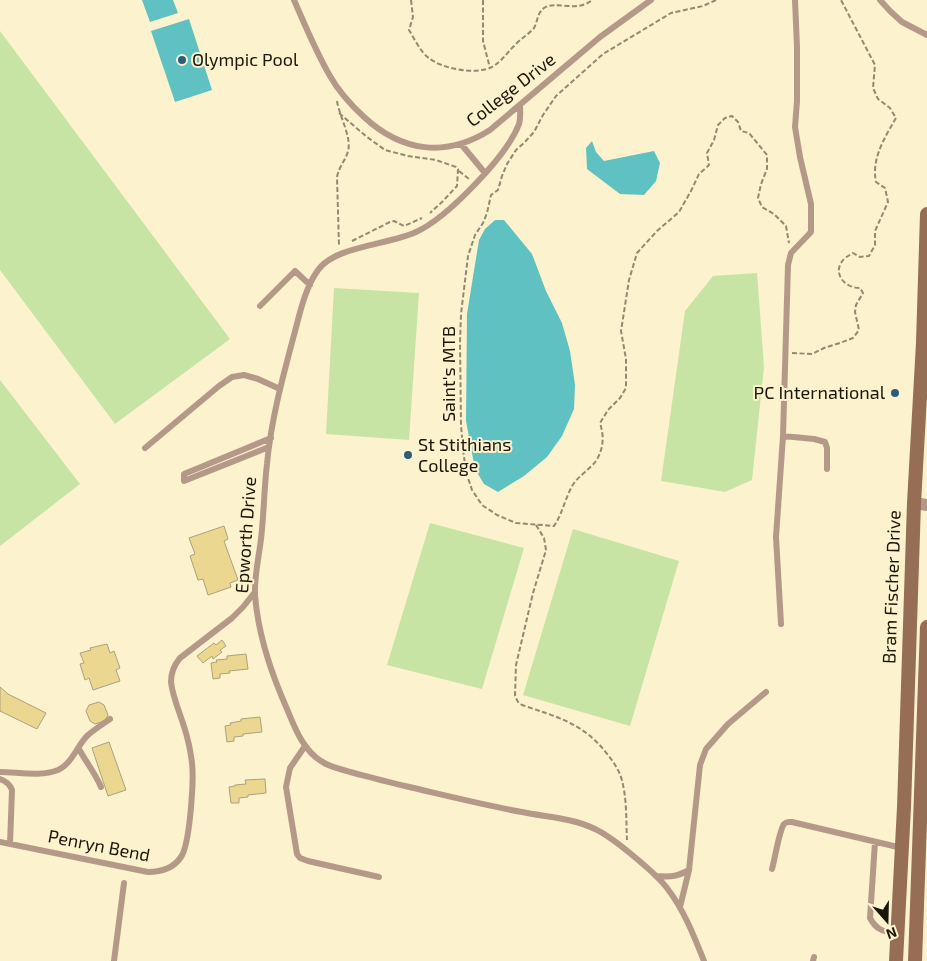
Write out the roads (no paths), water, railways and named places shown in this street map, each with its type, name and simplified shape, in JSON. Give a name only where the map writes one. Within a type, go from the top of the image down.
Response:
[{"type":"main road","name":"Bram Fischer Drive","points":[[896,961],[920,504],[927,214]]},
{"type":"main road","name":"Bram Fischer Drive","points":[[915,961],[924,810],[927,627]]},
{"type":"lane","name":"College Drive","points":[[294,0],[324,67],[336,87],[350,104],[378,129],[399,141],[426,148],[462,144],[490,130],[600,37],[651,0]]},
{"type":"lane","points":[[781,624],[776,537],[783,436],[788,265],[791,253],[811,232],[811,204],[795,127],[798,101],[795,0]]},
{"type":"lane","points":[[880,0],[895,17],[927,35]]},
{"type":"lane","name":"Epworth Drive","points":[[520,106],[521,116],[518,127],[502,152],[486,173],[451,207],[426,226],[406,236],[341,253],[327,260],[318,270],[310,285],[302,306],[280,389],[269,447],[255,592],[261,634],[270,667],[292,722],[307,749],[321,761],[373,778],[501,808],[583,824],[598,830],[628,852],[666,887],[680,907],[704,961]]},
{"type":"lane","points":[[462,144],[486,173]]},
{"type":"lane","points":[[260,306],[296,271],[310,285]]},
{"type":"lane","points":[[145,448],[232,376],[244,375],[280,389]]},
{"type":"lane","points":[[783,436],[825,442],[827,448],[827,469]]},
{"type":"lane","points":[[269,447],[184,477],[271,438]]},
{"type":"lane","name":"Penryn Bend","points":[[0,842],[148,872],[157,872],[173,866],[181,858],[185,850],[192,785],[192,764],[188,741],[171,683],[174,666],[185,653],[232,618],[255,592]]},
{"type":"lane","points":[[680,907],[689,870],[700,765],[706,749],[728,724],[766,692]]},
{"type":"lane","points":[[0,772],[46,773],[57,770],[64,766],[88,736],[110,719]]},
{"type":"lane","points":[[305,746],[290,768],[286,787],[297,854],[300,858],[308,861],[379,877]]},
{"type":"lane","points":[[79,749],[101,787]]},
{"type":"lane","points":[[0,780],[7,783],[12,790],[10,844]]},
{"type":"lane","points":[[772,869],[780,833],[783,825],[787,822],[902,848]]},
{"type":"lane","points":[[875,842],[870,918],[873,925],[878,929],[897,934]]},
{"type":"lane","points":[[656,876],[672,877],[689,870]]},
{"type":"lane","points":[[114,961],[124,883]]},
{"type":"water","points":[[142,0],[173,0],[178,13],[150,22]]},
{"type":"water","name":"Olympic Pool","points":[[189,19],[212,90],[175,102],[151,31]]},
{"type":"water","points":[[592,141],[596,152],[604,161],[654,151],[660,163],[656,181],[644,195],[620,194],[587,169],[586,148]]},
{"type":"water","points":[[495,220],[504,220],[532,254],[546,291],[562,323],[570,351],[575,385],[574,409],[562,436],[547,457],[524,476],[498,492],[484,484],[475,469],[466,421],[467,314],[479,240],[485,229]]},
{"type":"place","name":"Olympic Pool","points":[[182,60]]},
{"type":"place","name":"PC International","points":[[895,393]]},
{"type":"place","name":"St Stithians College","points":[[408,455]]}]
